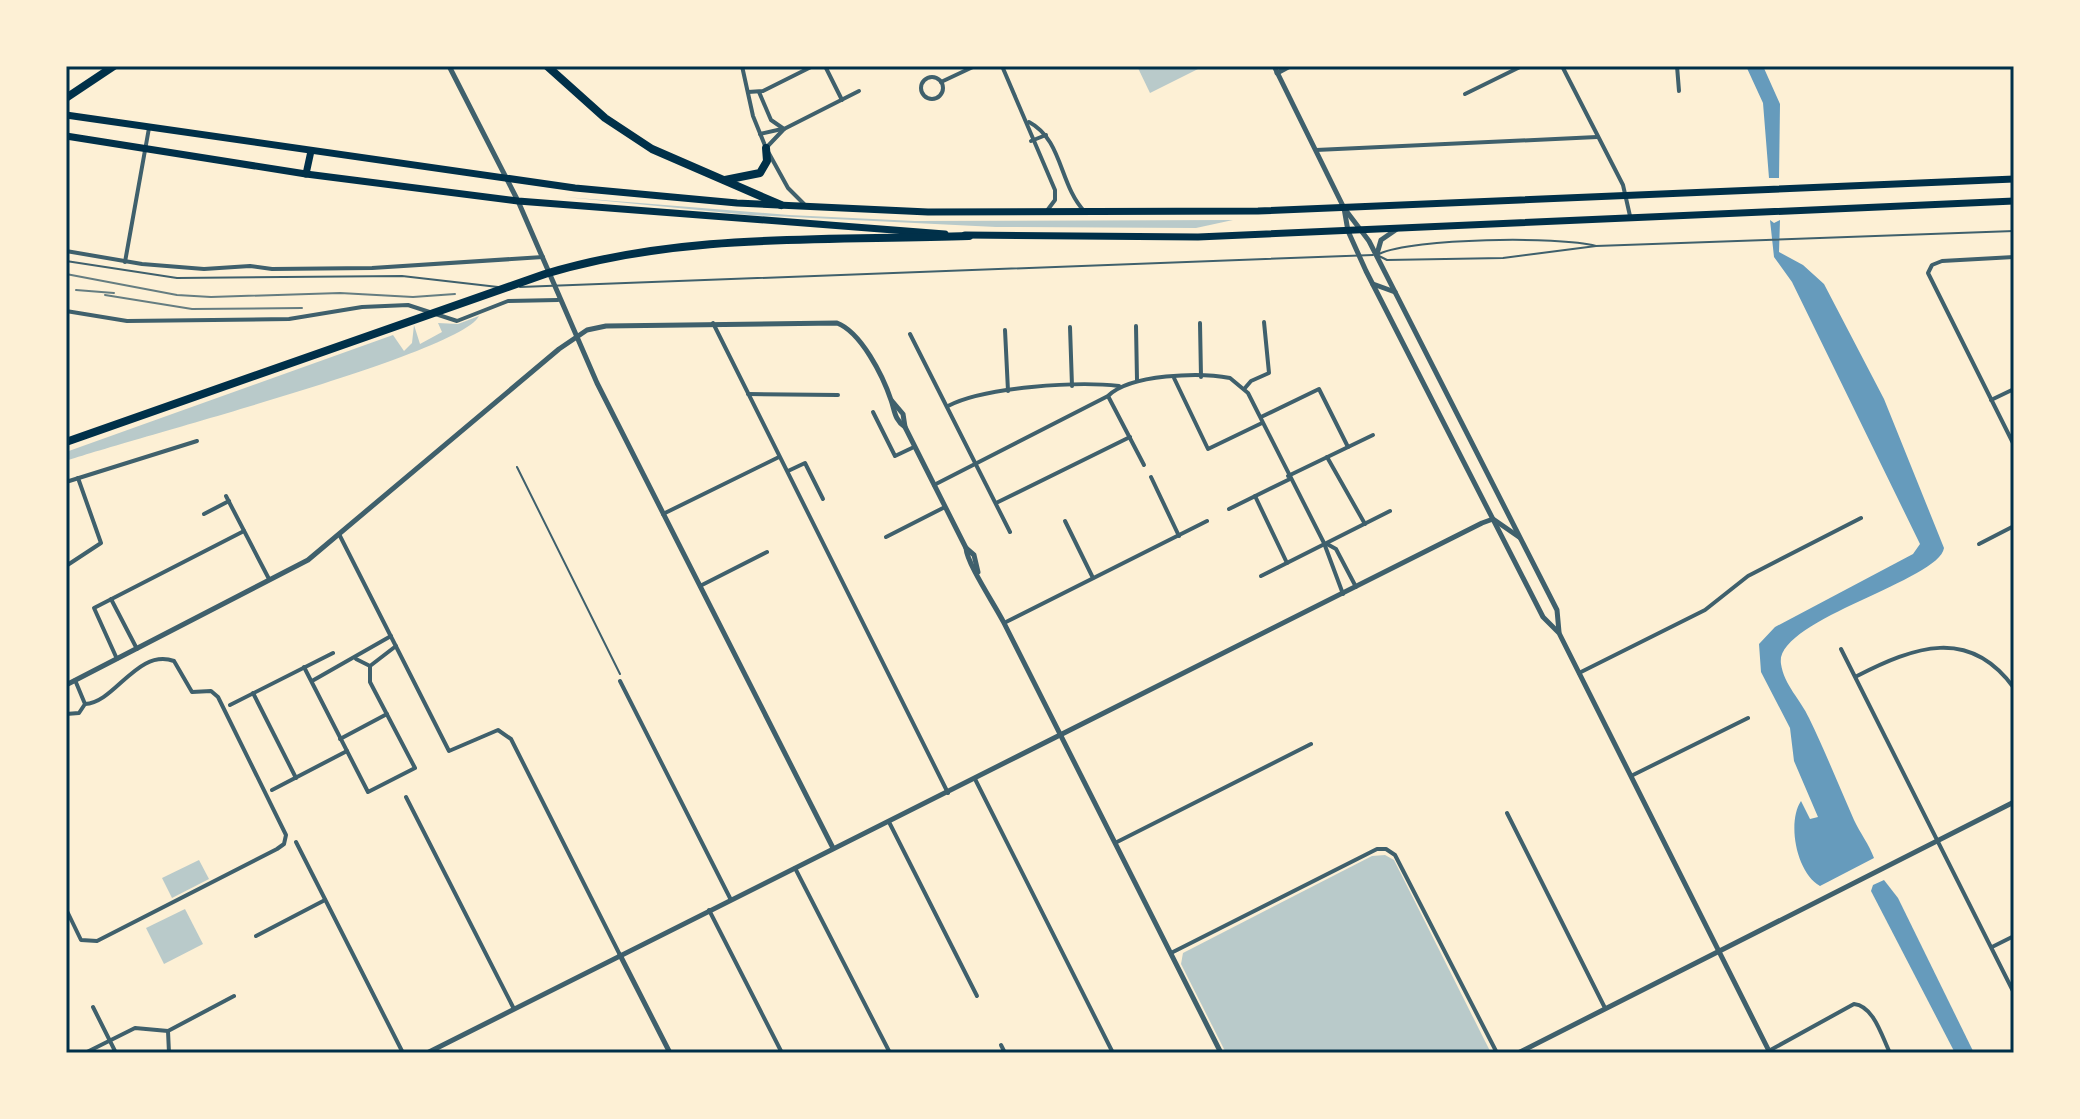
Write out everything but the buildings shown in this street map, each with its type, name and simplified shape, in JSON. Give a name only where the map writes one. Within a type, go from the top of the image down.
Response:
[{"type":"highway","points":[[66,98],[114,66]]},
{"type":"highway","points":[[547,66],[632,137],[719,180],[781,205]]},
{"type":"highway","points":[[66,115],[506,180],[809,207],[1045,214],[1344,208],[2014,179]]},
{"type":"highway","points":[[66,136],[306,174],[518,201],[969,236]]},
{"type":"highway","points":[[719,180],[760,173],[767,161],[766,148]]},
{"type":"highway","points":[[306,174],[311,151]]},
{"type":"highway","points":[[66,442],[555,271],[642,250],[714,242],[969,236],[1145,238],[1348,231],[2014,201]]},
{"type":"street","points":[[449,66],[518,201],[558,300],[663,514],[833,848]]},
{"type":"street","points":[[742,66],[766,148],[791,193],[809,207]]},
{"type":"street","points":[[748,92],[759,92],[813,66]]},
{"type":"street","points":[[825,66],[842,100]]},
{"type":"street","points":[[941,82],[975,66]]},
{"type":"street","points":[[1002,66],[1029,122],[1031,141],[1055,190],[1055,200],[1045,214]]},
{"type":"street","points":[[1290,66],[1275,69],[1344,208],[1362,229],[1396,293],[1557,610],[1559,633]]},
{"type":"street","points":[[1465,94],[1522,66]]},
{"type":"street","points":[[1562,66],[1626,195],[1630,216]]},
{"type":"street","points":[[1677,66],[1679,91]]},
{"type":"street","points":[[932,77],[941,82],[943,89],[937,97],[930,99],[922,93],[925,79],[932,77]]},
{"type":"street","points":[[760,134],[784,129],[859,91]]},
{"type":"street","points":[[759,92],[771,120],[784,129]]},
{"type":"street","points":[[1029,122],[1046,135],[1070,189],[1087,213]]},
{"type":"street","points":[[125,262],[149,128]]},
{"type":"street","points":[[766,148],[784,129]]},
{"type":"street","points":[[1031,141],[1046,135]]},
{"type":"street","points":[[1316,150],[1597,137]]},
{"type":"street","points":[[1344,208],[1348,231],[1373,284],[1543,617],[1559,633],[1768,1052],[1851,1005],[1861,1005],[1871,1014],[1890,1053]]},
{"type":"street","points":[[1376,255],[1381,240],[1399,227]]},
{"type":"street","points":[[66,251],[125,262],[177,267],[372,268],[543,257]]},
{"type":"street","points":[[2014,257],[1942,261],[1929,269],[1932,285],[2014,445]]},
{"type":"street","points":[[1373,284],[1396,293]]},
{"type":"street","points":[[66,311],[127,321],[289,319],[340,309],[408,305],[457,321],[508,301],[558,300]]},
{"type":"street","points":[[66,685],[270,582],[340,536],[576,336],[606,326],[825,321],[846,326],[860,340],[891,400],[895,416],[905,427],[966,548],[968,562],[978,572],[1221,1053]]},
{"type":"street","points":[[1245,388],[1251,381],[1269,373],[1264,322]]},
{"type":"street","points":[[713,323],[948,793]]},
{"type":"street","points":[[1200,323],[1201,377]]},
{"type":"street","points":[[1136,326],[1137,380]]},
{"type":"street","points":[[1070,327],[1072,386]]},
{"type":"street","points":[[1005,330],[1008,391]]},
{"type":"street","points":[[910,334],[1010,532]]},
{"type":"street","points":[[1174,378],[1208,449],[1319,389],[1348,447]]},
{"type":"street","points":[[947,406],[972,397],[1008,391],[1119,386],[1137,380],[1174,378],[1236,381],[1245,388],[1324,543],[1343,594]]},
{"type":"street","points":[[934,485],[1108,396],[1119,386]]},
{"type":"street","points":[[1991,400],[2014,389]]},
{"type":"street","points":[[748,394],[838,395]]},
{"type":"street","points":[[1108,396],[1144,465]]},
{"type":"street","points":[[873,412],[895,456],[914,447]]},
{"type":"street","points":[[1229,509],[1373,435]]},
{"type":"street","points":[[996,503],[1130,437]]},
{"type":"street","points":[[66,482],[197,441]]},
{"type":"street","points":[[663,514],[780,457]]},
{"type":"street","points":[[1327,457],[1365,524]]},
{"type":"street","points":[[788,471],[805,463],[823,499]]},
{"type":"street","points":[[1151,477],[1179,536]]},
{"type":"street","points":[[66,566],[101,543],[78,478]]},
{"type":"street","points":[[1255,496],[1287,563]]},
{"type":"street","points":[[204,514],[228,499],[270,582]]},
{"type":"street","points":[[886,537],[945,507]]},
{"type":"street","points":[[1261,576],[1390,511]]},
{"type":"street","points":[[1579,673],[1705,610],[1748,576],[1861,518]]},
{"type":"street","points":[[1493,519],[1519,537]]},
{"type":"street","points":[[427,1053],[1493,519]]},
{"type":"street","points":[[1065,521],[1093,578]]},
{"type":"street","points":[[1004,623],[1207,521]]},
{"type":"street","points":[[1979,544],[2014,526]]},
{"type":"street","points":[[117,659],[93,609],[244,531]]},
{"type":"street","points":[[340,536],[449,751],[501,730],[511,739],[670,1053]]},
{"type":"street","points":[[1324,543],[1336,549],[1356,587]]},
{"type":"street","points":[[700,586],[767,552]]},
{"type":"street","points":[[111,599],[137,649]]},
{"type":"street","points":[[312,681],[356,659],[391,636]]},
{"type":"street","points":[[304,667],[368,792],[415,768],[368,676],[370,666],[396,646]]},
{"type":"street","points":[[1856,676],[1894,657],[1930,647],[1962,650],[1991,664],[2014,688]]},
{"type":"street","points":[[1841,649],[2014,993]]},
{"type":"street","points":[[230,705],[333,653]]},
{"type":"street","points":[[356,659],[370,666]]},
{"type":"street","points":[[66,714],[76,714],[85,704],[100,701],[122,679],[155,661],[174,661],[192,692],[211,691],[218,697],[269,796],[285,840],[277,849],[97,941],[81,940],[66,909]]},
{"type":"street","points":[[75,680],[85,704]]},
{"type":"street","points":[[620,681],[731,900]]},
{"type":"street","points":[[253,693],[296,778]]},
{"type":"street","points":[[340,739],[387,714]]},
{"type":"street","points":[[1631,776],[1748,718]]},
{"type":"street","points":[[1115,843],[1311,744]]},
{"type":"street","points":[[272,790],[347,751]]},
{"type":"street","points":[[975,779],[1113,1053]]},
{"type":"street","points":[[406,797],[514,1009]]},
{"type":"street","points":[[1518,1053],[2014,802]]},
{"type":"street","points":[[1507,813],[1605,1008]]},
{"type":"street","points":[[889,822],[977,996]]},
{"type":"street","points":[[296,842],[403,1053]]},
{"type":"street","points":[[1171,953],[1383,848],[1395,855],[1497,1053]]},
{"type":"street","points":[[795,868],[890,1053]]},
{"type":"street","points":[[256,936],[325,900]]},
{"type":"street","points":[[709,910],[782,1053]]},
{"type":"street","points":[[1992,947],[2014,936]]},
{"type":"street","points":[[85,1053],[135,1028],[168,1031],[234,996]]},
{"type":"street","points":[[93,1007],[116,1053]]},
{"type":"street","points":[[168,1031],[169,1053]]},
{"type":"street","points":[[1001,1045],[1005,1053]]},
{"type":"lane","points":[[1376,255],[1387,260],[1456,260],[1596,246],[2014,231]]},
{"type":"lane","points":[[66,261],[177,278],[389,276],[491,287],[1376,255],[1418,246],[1489,242],[1596,246]]},
{"type":"lane","points":[[517,467],[620,674]]},
{"type":"shaded area","points":[[1137,66],[1204,66],[1150,93]]},
{"type":"shaded area","points":[[565,197],[789,215],[915,221],[1233,220],[1196,228],[996,227],[750,215]]},
{"type":"shaded area","points":[[479,316],[458,332],[415,352],[356,373],[66,461],[66,452],[393,335],[404,351],[412,343],[414,325],[420,344],[442,332],[438,323],[458,324]]},
{"type":"shaded area","points":[[1385,855],[1394,860],[1491,1053],[1226,1053],[1181,964],[1183,953],[1372,856]]},
{"type":"shaded area","points":[[199,860],[209,879],[172,898],[162,878]]},
{"type":"shaded area","points":[[185,909],[203,944],[164,964],[146,928]]},
{"type":"water","points":[[1746,66],[1763,66],[1780,104],[1779,178],[1769,178],[1763,103]]},
{"type":"water","points":[[1770,220],[1774,223],[1780,220],[1779,252],[1803,265],[1824,284],[1884,399],[1944,548],[1935,561],[1915,574],[1828,617],[1803,632],[1786,648],[1781,664],[1786,679],[1809,718],[1874,858],[1820,886],[1805,870],[1796,846],[1795,833],[1801,801],[1810,819],[1818,817],[1794,761],[1790,728],[1761,672],[1759,644],[1775,627],[1913,554],[1920,544],[1792,282],[1774,257]]},
{"type":"water","points":[[1884,880],[1898,898],[1974,1053],[1955,1053],[1871,891],[1873,885]]},
{"type":"railway","points":[[66,274],[177,295],[211,297],[340,293],[413,297],[455,294]]},
{"type":"railway","points":[[76,290],[114,293]]},
{"type":"railway","points":[[105,295],[192,309],[302,308]]}]
